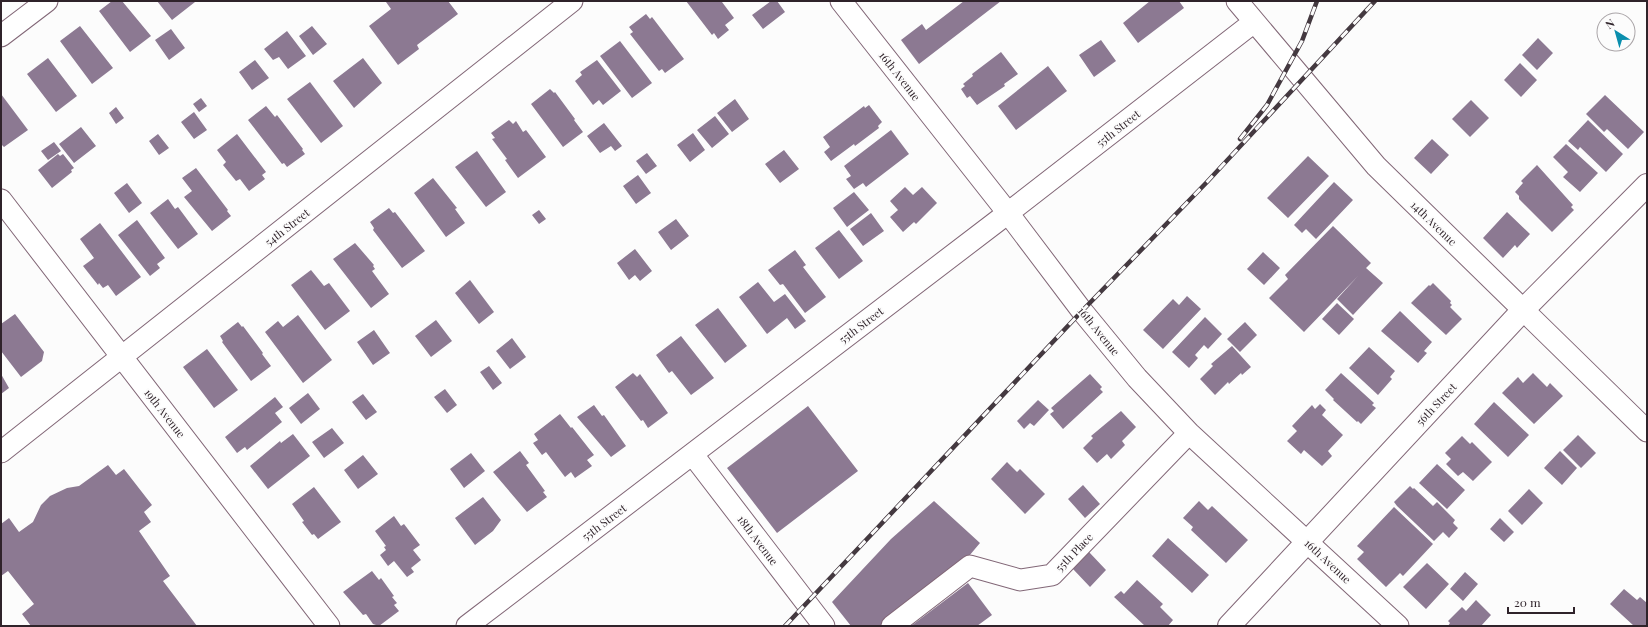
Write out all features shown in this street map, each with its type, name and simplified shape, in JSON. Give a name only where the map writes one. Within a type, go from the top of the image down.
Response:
[{"type":"street","points":[[1,36],[47,1]]},
{"type":"street","name":"16th Avenue","points":[[841,1],[1008,213],[1082,311],[1137,378],[1189,432],[1398,626]]},
{"type":"street","name":"14th Avenue","points":[[1237,1],[1376,166],[1647,431]]},
{"type":"street","name":"54th Street","points":[[1,452],[570,2]]},
{"type":"street","name":"55th Street","points":[[467,626],[693,455],[1254,22]]},
{"type":"street","name":"56th Street","points":[[1229,626],[1523,310],[1647,185]]},
{"type":"street","name":"19th Avenue","points":[[1,200],[329,626]]},
{"type":"street","name":"55th Place","points":[[892,626],[970,566],[1020,580],[1052,575],[1189,432]]},
{"type":"street","name":"18th Avenue","points":[[693,455],[824,626]]},
{"type":"building","points":[[112,1],[122,1],[151,36],[130,52],[99,11]]},
{"type":"building","points":[[157,1],[194,1],[195,2],[172,20]]},
{"type":"building","points":[[448,1],[458,14],[417,45],[419,49],[398,65],[369,26],[391,9],[386,2]]},
{"type":"building","points":[[686,1],[723,1],[722,2],[734,18],[725,25],[729,30],[718,39],[714,33],[712,35]]},
{"type":"building","points":[[771,1],[777,1],[785,12],[763,29],[752,15]]},
{"type":"building","points":[[964,1],[1001,1],[919,64],[901,40],[922,24],[926,30]]},
{"type":"building","points":[[1150,1],[1179,1],[1184,8],[1138,43],[1123,23]]},
{"type":"building","points":[[646,14],[650,19],[652,17],[684,59],[665,73],[662,69],[659,71],[630,34],[633,32],[629,27]]},
{"type":"building","points":[[80,26],[113,68],[92,84],[60,41]]},
{"type":"building","points":[[312,26],[327,44],[313,55],[299,36]]},
{"type":"building","points":[[171,29],[185,48],[169,60],[155,40]]},
{"type":"building","points":[[287,31],[306,56],[288,69],[279,57],[273,60],[264,49]]},
{"type":"building","points":[[1538,38],[1553,53],[1537,70],[1522,55]]},
{"type":"building","points":[[1101,40],[1116,61],[1094,77],[1079,55]]},
{"type":"building","points":[[620,41],[652,83],[632,98],[600,56]]},
{"type":"building","points":[[1001,52],[1018,74],[1004,84],[1005,86],[977,105],[970,96],[967,98],[961,89],[965,86],[963,84],[973,76],[972,74]]},
{"type":"building","points":[[48,58],[77,96],[56,112],[27,74]]},
{"type":"building","points":[[363,58],[382,83],[354,108],[333,81]]},
{"type":"building","points":[[255,60],[269,78],[252,90],[239,72]]},
{"type":"building","points":[[597,60],[621,91],[603,105],[599,100],[593,105],[575,81],[582,75],[580,72]]},
{"type":"building","points":[[1520,63],[1537,80],[1521,97],[1504,80]]},
{"type":"building","points":[[1048,66],[1067,91],[1016,130],[998,106]]},
{"type":"building","points":[[310,82],[343,126],[321,143],[287,99]]},
{"type":"building","points":[[550,89],[554,93],[555,92],[583,132],[563,147],[531,104]]},
{"type":"building","points":[[1,94],[28,130],[4,147],[1,144]]},
{"type":"building","points":[[1605,95],[1644,132],[1628,149],[1607,129],[1604,132],[1586,114]]},
{"type":"building","points":[[201,98],[207,106],[199,112],[193,104]]},
{"type":"building","points":[[735,99],[749,119],[732,132],[717,113]]},
{"type":"building","points":[[1471,100],[1489,118],[1470,137],[1452,119]]},
{"type":"building","points":[[869,105],[882,122],[878,126],[879,128],[855,146],[854,144],[831,161],[824,152],[830,147],[823,137],[864,106],[865,108]]},
{"type":"building","points":[[266,106],[275,117],[277,115],[303,149],[302,150],[305,154],[287,167],[284,163],[282,164],[248,120]]},
{"type":"building","points":[[116,107],[124,118],[116,124],[109,113]]},
{"type":"building","points":[[194,112],[207,130],[194,139],[181,122]]},
{"type":"building","points":[[715,116],[729,134],[712,148],[697,130]]},
{"type":"building","points":[[509,120],[513,124],[516,121],[523,132],[526,130],[546,157],[518,178],[505,160],[507,159],[492,139],[495,138],[491,133]]},
{"type":"building","points":[[1588,120],[1623,154],[1606,172],[1580,147],[1578,150],[1568,141]]},
{"type":"building","points":[[604,123],[622,146],[615,151],[611,146],[600,153],[587,136]]},
{"type":"building","points":[[81,127],[96,146],[74,163],[59,144]]},
{"type":"building","points":[[891,130],[909,154],[866,187],[863,183],[854,189],[846,179],[851,176],[844,166]]},
{"type":"building","points":[[693,133],[705,150],[690,162],[677,145]]},
{"type":"building","points":[[158,134],[169,148],[159,155],[149,141]]},
{"type":"building","points":[[237,134],[266,172],[262,175],[265,179],[249,191],[240,179],[236,181],[223,165],[226,162],[217,150]]},
{"type":"building","points":[[1432,139],[1449,155],[1431,174],[1414,158]]},
{"type":"building","points":[[54,142],[61,151],[48,160],[41,151]]},
{"type":"building","points":[[1566,144],[1598,173],[1580,192],[1563,177],[1568,172],[1553,157]]},
{"type":"building","points":[[784,150],[799,169],[780,183],[765,164]]},
{"type":"building","points":[[477,151],[506,192],[486,207],[455,167]]},
{"type":"building","points":[[647,153],[657,166],[646,174],[636,161]]},
{"type":"building","points":[[58,154],[60,156],[63,154],[74,168],[71,170],[72,172],[52,188],[38,170]]},
{"type":"building","points":[[1308,156],[1329,176],[1288,218],[1267,198]]},
{"type":"building","points":[[1537,165],[1573,205],[1571,207],[1574,210],[1552,232],[1519,199],[1519,196],[1515,192],[1523,183],[1521,181]]},
{"type":"building","points":[[196,168],[231,216],[212,231],[184,197],[192,191],[182,178]]},
{"type":"building","points":[[638,175],[651,193],[636,204],[623,186]]},
{"type":"building","points":[[433,178],[457,208],[455,209],[465,223],[446,237],[414,193]]},
{"type":"building","points":[[1334,182],[1353,200],[1316,239],[1306,229],[1302,233],[1294,225]]},
{"type":"building","points":[[127,183],[142,203],[129,213],[114,193]]},
{"type":"building","points":[[905,187],[913,195],[922,187],[937,203],[916,224],[914,222],[903,232],[890,217],[898,210],[890,201]]},
{"type":"building","points":[[854,192],[869,210],[847,227],[833,208]]},
{"type":"building","points":[[168,199],[175,209],[178,207],[198,234],[178,249],[150,213]]},
{"type":"building","points":[[389,208],[393,213],[395,212],[425,251],[402,268],[373,230],[374,228],[370,222]]},
{"type":"building","points":[[539,210],[546,219],[539,224],[532,215]]},
{"type":"building","points":[[1507,212],[1530,234],[1517,248],[1515,245],[1503,258],[1483,238]]},
{"type":"building","points":[[871,213],[884,231],[863,246],[850,229]]},
{"type":"building","points":[[676,219],[689,236],[671,250],[658,232]]},
{"type":"building","points":[[137,220],[165,258],[157,264],[160,268],[150,276],[118,235]]},
{"type":"building","points":[[100,223],[141,277],[116,296],[108,285],[103,288],[99,283],[98,285],[83,266],[94,258],[80,239]]},
{"type":"building","points":[[1333,226],[1371,263],[1366,268],[1383,283],[1353,315],[1337,299],[1358,276],[1304,332],[1269,298],[1288,279],[1285,275]]},
{"type":"building","points":[[839,230],[863,261],[839,279],[815,248]]},
{"type":"building","points":[[355,243],[374,265],[373,266],[375,269],[372,271],[389,294],[371,308],[333,259]]},
{"type":"building","points":[[635,249],[652,271],[640,281],[635,275],[629,280],[617,263]]},
{"type":"building","points":[[795,250],[806,265],[803,267],[826,297],[805,313],[783,284],[780,285],[768,270]]},
{"type":"building","points":[[1263,252],[1280,268],[1264,285],[1247,269]]},
{"type":"building","points":[[311,270],[324,286],[329,283],[350,311],[325,330],[291,285]]},
{"type":"building","points":[[470,280],[494,312],[479,324],[455,293]]},
{"type":"building","points":[[758,282],[774,302],[785,294],[806,321],[795,329],[787,318],[767,334],[739,297]]},
{"type":"building","points":[[1433,283],[1451,301],[1450,303],[1452,305],[1450,307],[1462,319],[1446,335],[1411,303],[1429,285],[1430,286]]},
{"type":"building","points":[[1187,296],[1201,309],[1163,349],[1143,330],[1173,299],[1179,305]]},
{"type":"building","points":[[1337,303],[1354,319],[1339,335],[1322,319]]},
{"type":"building","points":[[718,308],[747,346],[725,363],[695,325]]},
{"type":"building","points":[[1400,311],[1432,342],[1424,351],[1427,353],[1418,363],[1381,331]]},
{"type":"building","points":[[15,314],[44,352],[42,361],[21,377],[1,351],[1,324]]},
{"type":"building","points":[[298,315],[332,360],[303,383],[265,332],[278,321],[283,327]]},
{"type":"building","points":[[1205,317],[1222,334],[1208,349],[1204,345],[1195,355],[1198,358],[1189,368],[1172,352]]},
{"type":"building","points":[[436,320],[452,341],[431,357],[415,336]]},
{"type":"building","points":[[238,322],[242,327],[243,326],[271,366],[251,381],[222,342],[223,341],[220,336]]},
{"type":"building","points":[[1245,322],[1257,335],[1240,352],[1227,339]]},
{"type":"building","points":[[374,330],[390,353],[373,365],[357,342]]},
{"type":"building","points":[[681,336],[714,378],[691,395],[672,371],[669,373],[656,355]]},
{"type":"building","points":[[512,338],[526,357],[510,369],[496,351]]},
{"type":"building","points":[[1232,346],[1251,367],[1242,375],[1241,373],[1229,384],[1228,382],[1215,395],[1200,379],[1213,366],[1211,364]]},
{"type":"building","points":[[1369,347],[1395,371],[1390,377],[1392,379],[1378,395],[1349,368]]},
{"type":"building","points":[[207,349],[238,390],[214,408],[183,367]]},
{"type":"building","points":[[489,366],[502,383],[493,390],[480,372]]},
{"type":"building","points":[[633,373],[637,377],[640,374],[668,413],[648,428],[615,387]]},
{"type":"building","points":[[1341,373],[1374,403],[1372,405],[1376,408],[1361,424],[1333,400],[1334,399],[1325,390]]},
{"type":"building","points":[[1533,373],[1547,387],[1550,383],[1563,396],[1534,424],[1502,393],[1518,377],[1523,383]]},
{"type":"building","points":[[1,374],[9,388],[1,394]]},
{"type":"building","points":[[1090,374],[1102,387],[1100,389],[1103,392],[1063,429],[1050,414],[1054,411],[1051,408]]},
{"type":"building","points":[[445,389],[457,405],[447,413],[434,397]]},
{"type":"building","points":[[308,393],[320,409],[301,424],[289,408]]},
{"type":"building","points":[[363,394],[377,412],[366,420],[352,402]]},
{"type":"building","points":[[275,397],[283,407],[275,413],[282,422],[247,450],[245,447],[237,453],[225,437]]},
{"type":"building","points":[[1038,400],[1049,410],[1034,426],[1030,423],[1024,429],[1017,421]]},
{"type":"building","points":[[1494,402],[1529,435],[1508,457],[1474,424]]},
{"type":"building","points":[[1320,404],[1326,410],[1322,415],[1343,435],[1328,451],[1332,456],[1322,466],[1304,450],[1301,454],[1287,441],[1297,431],[1292,426],[1312,405],[1315,409]]},
{"type":"building","points":[[594,405],[602,416],[604,415],[626,446],[611,457],[577,417]]},
{"type":"building","points":[[808,406],[858,471],[777,533],[727,468]]},
{"type":"building","points":[[1121,411],[1136,427],[1122,441],[1125,445],[1111,459],[1107,454],[1097,463],[1083,448],[1093,438],[1091,436]]},
{"type":"building","points":[[560,414],[594,455],[587,460],[592,466],[575,478],[571,472],[565,477],[546,452],[542,455],[533,443],[538,440],[534,434]]},
{"type":"building","points":[[332,428],[344,443],[324,458],[312,442]]},
{"type":"building","points":[[293,434],[310,456],[268,489],[250,466],[280,441],[281,443]]},
{"type":"building","points":[[1578,435],[1596,453],[1581,468],[1563,450]]},
{"type":"building","points":[[1462,436],[1470,444],[1472,442],[1492,462],[1473,481],[1463,472],[1458,476],[1446,464],[1451,459],[1445,453]]},
{"type":"building","points":[[520,451],[529,463],[526,465],[545,491],[543,492],[547,497],[527,512],[493,472]]},
{"type":"building","points":[[1560,451],[1577,468],[1562,485],[1544,468]]},
{"type":"building","points":[[471,453],[485,471],[464,488],[450,469]]},
{"type":"building","points":[[363,455],[378,474],[358,489],[344,470]]},
{"type":"building","points":[[1007,462],[1017,472],[1020,469],[1045,494],[1025,514],[991,479]]},
{"type":"building","points":[[1437,464],[1465,490],[1447,509],[1419,483]]},
{"type":"building","points":[[108,465],[116,475],[124,469],[152,505],[144,512],[151,522],[139,531],[170,576],[163,581],[197,626],[31,626],[22,614],[34,604],[8,571],[1,576],[1,524],[9,518],[19,532],[33,522],[41,505],[50,496],[67,488],[79,486]]},
{"type":"building","points":[[1083,485],[1100,504],[1085,518],[1068,499]]},
{"type":"building","points":[[1410,486],[1433,506],[1437,502],[1455,520],[1453,523],[1458,528],[1449,538],[1443,532],[1434,541],[1394,502]]},
{"type":"building","points":[[314,487],[341,522],[318,539],[314,534],[312,535],[302,522],[304,521],[292,504]]},
{"type":"building","points":[[1529,489],[1543,503],[1522,525],[1508,511]]},
{"type":"building","points":[[483,497],[501,520],[493,531],[475,545],[455,518]]},
{"type":"building","points":[[934,501],[980,543],[969,556],[880,626],[851,626],[832,602],[891,539]]},
{"type":"building","points":[[1199,501],[1208,510],[1212,506],[1248,540],[1226,563],[1191,530],[1193,527],[1183,518]]},
{"type":"building","points":[[1394,507],[1433,544],[1403,576],[1400,573],[1386,587],[1357,559],[1364,552],[1357,546]]},
{"type":"building","points":[[394,516],[401,526],[404,524],[420,545],[413,550],[421,560],[411,568],[414,572],[407,577],[394,561],[388,566],[380,555],[386,550],[384,547],[386,546],[375,531]]},
{"type":"building","points":[[1500,518],[1514,532],[1504,542],[1490,529]]},
{"type":"building","points":[[1168,538],[1209,575],[1192,593],[1152,556]]},
{"type":"building","points":[[1089,552],[1106,570],[1090,587],[1073,569]]},
{"type":"building","points":[[1427,563],[1449,584],[1426,609],[1403,587]]},
{"type":"building","points":[[372,571],[379,580],[381,578],[394,596],[392,597],[397,603],[394,605],[399,611],[379,626],[373,624],[366,614],[363,615],[343,592]]},
{"type":"building","points":[[1465,572],[1478,584],[1463,601],[1450,589]]},
{"type":"building","points":[[1137,580],[1163,604],[1160,607],[1173,620],[1168,626],[1145,626],[1114,597],[1121,591],[1124,594]]},
{"type":"building","points":[[968,583],[992,615],[977,626],[911,626]]},
{"type":"building","points":[[1624,589],[1637,600],[1640,597],[1647,603],[1647,626],[1634,626],[1610,604]]},
{"type":"building","points":[[1476,600],[1491,615],[1481,626],[1448,626],[1450,623],[1448,621],[1462,607],[1466,611]]},
{"type":"railway","points":[[1240,139],[1267,105],[1302,41],[1317,1]]},
{"type":"railway","points":[[785,626],[1082,311],[1207,182],[1375,1]]}]
